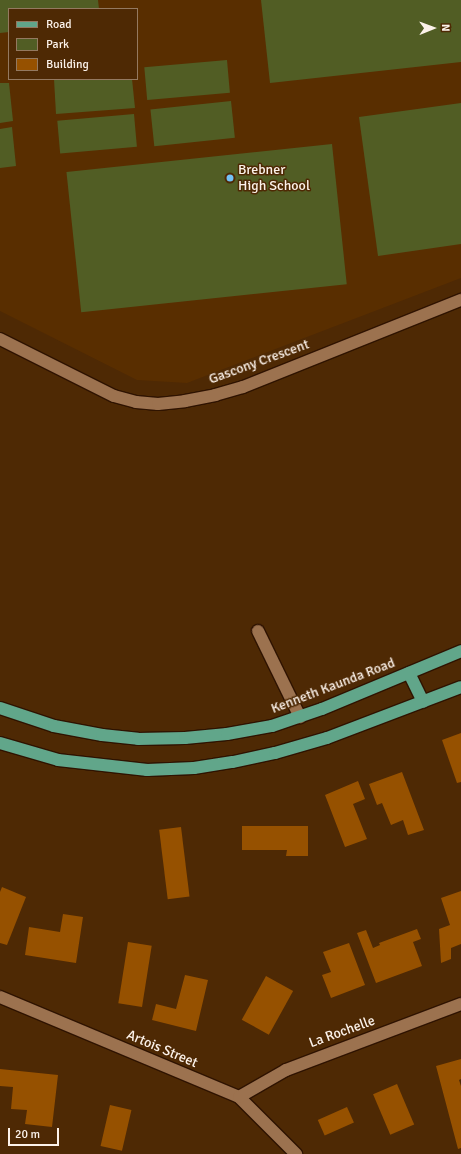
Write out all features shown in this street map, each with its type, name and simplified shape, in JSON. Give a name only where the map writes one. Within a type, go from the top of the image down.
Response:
[{"type":"main road","name":"Kenneth Kaunda Road","points":[[0,708],[54,726],[102,735],[138,739],[185,738],[227,734],[272,726],[300,717],[461,651]]},
{"type":"main road","points":[[409,673],[423,702]]},
{"type":"main road","points":[[0,743],[26,751],[71,761],[147,770],[194,768],[233,762],[275,753],[327,738],[461,687]]},
{"type":"street","name":"Gascony Crescent","points":[[0,339],[114,396],[136,402],[158,404],[215,395],[243,387],[461,300]]},
{"type":"street","points":[[258,631],[300,717]]},
{"type":"street","name":"Artois Street","points":[[0,997],[239,1097],[296,1154]]},
{"type":"street","name":"La Rochelle","points":[[239,1097],[286,1070],[461,1004]]},
{"type":"shaded area","name":"Brebner High School","points":[[0,0],[461,0],[461,278],[187,383],[137,380],[0,311]]},
{"type":"green space","points":[[0,0],[98,0],[99,8],[8,8],[8,32],[0,33]]},
{"type":"green space","points":[[261,0],[461,0],[461,62],[270,83]]},
{"type":"green space","points":[[227,60],[230,93],[147,100],[144,67]]},
{"type":"green space","points":[[54,80],[132,80],[135,108],[56,114]]},
{"type":"green space","points":[[0,83],[9,83],[13,121],[0,123]]},
{"type":"green space","points":[[231,101],[235,138],[154,146],[150,109]]},
{"type":"green space","points":[[461,103],[461,244],[378,256],[359,117]]},
{"type":"green space","points":[[134,114],[137,147],[60,154],[57,121]]},
{"type":"green space","points":[[12,127],[16,166],[0,168],[0,129]]},
{"type":"green space","points":[[332,144],[347,284],[81,312],[66,172]]},
{"type":"building","points":[[461,733],[461,782],[457,783],[442,740]]},
{"type":"building","points":[[402,772],[424,830],[408,835],[403,820],[391,825],[382,803],[377,805],[369,784]]},
{"type":"building","points":[[358,781],[365,799],[353,804],[367,839],[345,847],[325,795]]},
{"type":"building","points":[[242,826],[308,826],[308,856],[286,856],[287,850],[242,850]]},
{"type":"building","points":[[181,827],[190,896],[168,899],[159,830]]},
{"type":"building","points":[[2,887],[26,897],[7,945],[0,943],[0,892]]},
{"type":"building","points":[[461,891],[461,944],[451,948],[451,959],[441,963],[439,929],[450,925],[441,898]]},
{"type":"building","points":[[63,914],[83,917],[76,963],[25,955],[29,927],[60,932]]},
{"type":"building","points":[[417,929],[421,939],[413,942],[422,966],[376,983],[357,933],[366,930],[373,948],[380,945],[379,943]]},
{"type":"building","points":[[128,942],[152,946],[142,1007],[118,1003]]},
{"type":"building","points":[[349,943],[365,985],[331,998],[322,975],[331,972],[323,952]]},
{"type":"building","points":[[185,975],[208,980],[196,1031],[152,1020],[156,1004],[176,1009]]},
{"type":"building","points":[[266,976],[293,991],[269,1035],[242,1020]]},
{"type":"building","points":[[461,1059],[461,1079],[459,1080],[461,1086],[461,1148],[458,1149],[436,1066]]},
{"type":"building","points":[[0,1069],[58,1075],[52,1127],[25,1124],[27,1110],[11,1109],[13,1087],[0,1086]]},
{"type":"building","points":[[397,1084],[414,1125],[390,1135],[373,1094]]},
{"type":"building","points":[[110,1105],[131,1110],[122,1151],[101,1146]]},
{"type":"building","points":[[347,1107],[354,1123],[325,1136],[318,1120]]},
{"type":"place","name":"Brebner High School","points":[[230,178]]}]
